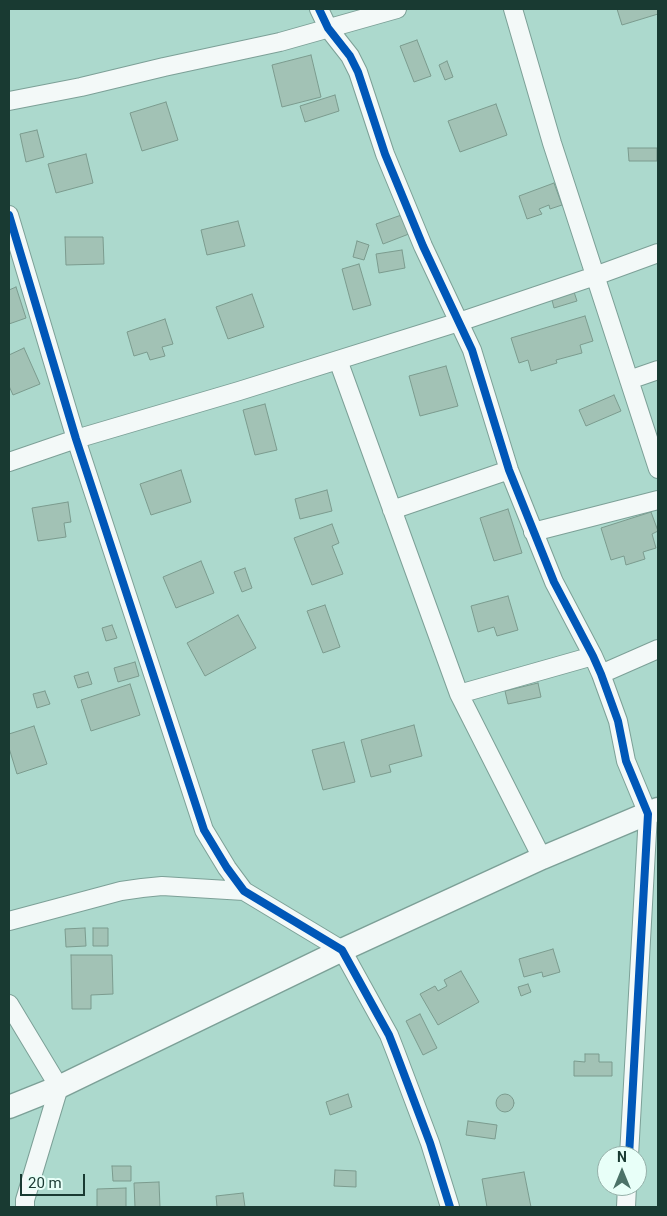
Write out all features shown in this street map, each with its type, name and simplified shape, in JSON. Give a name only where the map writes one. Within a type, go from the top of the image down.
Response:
[{"type":"street","points":[[319,9],[328,28],[350,56],[358,72],[385,154],[423,246],[472,350],[509,470],[533,532],[554,582],[601,674],[618,721],[626,760],[653,811],[630,1146]]},
{"type":"street","points":[[9,101],[81,87],[280,42],[397,9]]},
{"type":"street","points":[[513,9],[552,143],[658,469]]},
{"type":"street","points":[[9,215],[76,439],[204,830],[244,892],[342,950],[396,1053],[430,1143],[450,1207]]},
{"type":"street","points":[[9,462],[76,439],[239,391],[459,322],[658,253]]},
{"type":"street","points":[[338,360],[459,694],[542,858]]},
{"type":"street","points":[[629,380],[658,370]]},
{"type":"street","points":[[392,510],[509,470]]},
{"type":"street","points":[[533,532],[658,500]]},
{"type":"street","points":[[601,674],[658,649]]},
{"type":"street","points":[[459,694],[593,656]]},
{"type":"street","points":[[9,1107],[59,1087],[342,950],[542,858],[653,811]]},
{"type":"street","points":[[9,920],[142,888],[162,886],[244,892]]},
{"type":"street","points":[[9,1004],[59,1087],[25,1200],[25,1207]]},
{"type":"building","points":[[617,9],[658,9],[658,14],[622,25]]},
{"type":"building","points":[[417,40],[431,76],[414,82],[400,46]]},
{"type":"building","points":[[311,55],[321,97],[282,107],[272,65]]},
{"type":"building","points":[[447,61],[453,77],[445,80],[439,65]]},
{"type":"building","points":[[335,95],[339,111],[305,122],[300,106]]},
{"type":"building","points":[[166,102],[178,140],[142,151],[130,113]]},
{"type":"building","points":[[496,104],[507,135],[460,152],[448,121]]},
{"type":"building","points":[[37,130],[44,157],[26,162],[20,134]]},
{"type":"building","points":[[628,148],[657,148],[657,161],[629,161]]},
{"type":"building","points":[[86,154],[93,183],[56,193],[48,164]]},
{"type":"building","points":[[554,183],[562,205],[550,209],[549,205],[539,209],[542,214],[527,219],[519,196]]},
{"type":"building","points":[[407,213],[414,232],[383,244],[376,224]]},
{"type":"building","points":[[238,221],[245,246],[207,255],[201,230]]},
{"type":"building","points":[[65,237],[103,237],[104,264],[66,265]]},
{"type":"building","points":[[357,241],[369,245],[364,260],[353,257]]},
{"type":"building","points":[[402,250],[405,268],[379,273],[376,254]]},
{"type":"building","points":[[359,264],[371,305],[353,310],[342,269]]},
{"type":"building","points":[[16,287],[26,318],[9,324],[9,290]]},
{"type":"building","points":[[573,289],[577,301],[554,308],[551,296]]},
{"type":"building","points":[[252,294],[264,327],[228,339],[216,307]]},
{"type":"building","points":[[585,316],[593,341],[580,345],[582,353],[556,360],[557,363],[531,371],[528,360],[519,363],[511,338]]},
{"type":"building","points":[[165,319],[173,344],[162,347],[165,356],[150,360],[147,352],[134,356],[127,332]]},
{"type":"building","points":[[24,348],[40,384],[13,395],[9,386],[9,355]]},
{"type":"building","points":[[446,366],[458,406],[420,416],[409,376]]},
{"type":"building","points":[[614,395],[621,411],[586,426],[579,410]]},
{"type":"building","points":[[265,404],[277,450],[255,455],[243,410]]},
{"type":"building","points":[[181,470],[191,502],[151,515],[140,484]]},
{"type":"building","points":[[327,490],[332,511],[300,519],[295,499]]},
{"type":"building","points":[[68,502],[71,522],[64,523],[66,537],[38,541],[32,508]]},
{"type":"building","points":[[508,509],[522,553],[494,561],[480,518]]},
{"type":"building","points":[[651,512],[658,531],[652,534],[656,548],[643,552],[645,559],[626,565],[624,556],[611,560],[601,528]]},
{"type":"building","points":[[332,524],[339,543],[332,546],[343,574],[312,585],[294,538]]},
{"type":"building","points":[[201,561],[214,593],[176,608],[163,577]]},
{"type":"building","points":[[245,568],[252,588],[242,592],[234,572]]},
{"type":"building","points":[[508,596],[518,630],[497,636],[494,627],[478,632],[471,606]]},
{"type":"building","points":[[325,605],[340,647],[323,653],[307,611]]},
{"type":"building","points":[[238,615],[256,648],[205,676],[187,643]]},
{"type":"building","points":[[112,625],[117,638],[106,641],[102,628]]},
{"type":"building","points":[[135,662],[139,676],[118,682],[114,668]]},
{"type":"building","points":[[88,672],[92,684],[78,688],[74,676]]},
{"type":"building","points":[[538,683],[541,697],[508,704],[505,691]]},
{"type":"building","points":[[130,684],[140,715],[91,731],[81,700]]},
{"type":"building","points":[[45,691],[50,704],[37,708],[33,694]]},
{"type":"building","points":[[414,725],[422,756],[389,765],[391,772],[371,777],[361,740]]},
{"type":"building","points":[[34,726],[47,764],[17,774],[9,748],[9,734]]},
{"type":"building","points":[[344,742],[355,782],[323,790],[312,750]]},
{"type":"building","points":[[85,928],[86,946],[66,947],[65,929]]},
{"type":"building","points":[[93,928],[108,928],[108,946],[93,946]]},
{"type":"building","points":[[553,949],[560,972],[543,977],[542,972],[524,977],[519,959]]},
{"type":"building","points":[[71,955],[112,955],[113,994],[91,995],[91,1009],[72,1009]]},
{"type":"building","points":[[461,971],[479,1002],[438,1025],[420,994],[435,986],[438,991],[447,986],[444,980]]},
{"type":"building","points":[[528,984],[531,992],[521,996],[518,987]]},
{"type":"building","points":[[420,1014],[437,1048],[423,1055],[406,1021]]},
{"type":"building","points":[[585,1054],[599,1054],[599,1062],[612,1062],[612,1076],[574,1076],[574,1061],[585,1062]]},
{"type":"building","points":[[348,1094],[352,1107],[330,1115],[326,1102]]},
{"type":"building","points":[[505,1094],[513,1099],[514,1103],[509,1111],[505,1112],[497,1107],[496,1103],[501,1095]]},
{"type":"building","points":[[468,1121],[497,1125],[495,1139],[466,1135]]},
{"type":"building","points":[[112,1166],[131,1166],[131,1181],[113,1181]]},
{"type":"building","points":[[335,1170],[356,1171],[356,1187],[334,1186]]},
{"type":"building","points":[[524,1172],[531,1207],[487,1207],[482,1179]]},
{"type":"building","points":[[159,1182],[160,1207],[135,1207],[134,1183]]},
{"type":"building","points":[[126,1188],[126,1207],[97,1207],[97,1189]]},
{"type":"building","points":[[243,1193],[245,1207],[217,1207],[216,1196]]},
{"type":"cycle path","points":[[319,9],[328,28],[350,56],[358,72],[385,154],[423,246],[472,350],[509,470],[554,582],[601,674],[618,721],[626,761],[648,814],[630,1146]]},
{"type":"cycle path","points":[[9,215],[76,439],[204,830],[227,868],[244,891],[342,950],[389,1035],[430,1143],[450,1207]]}]
